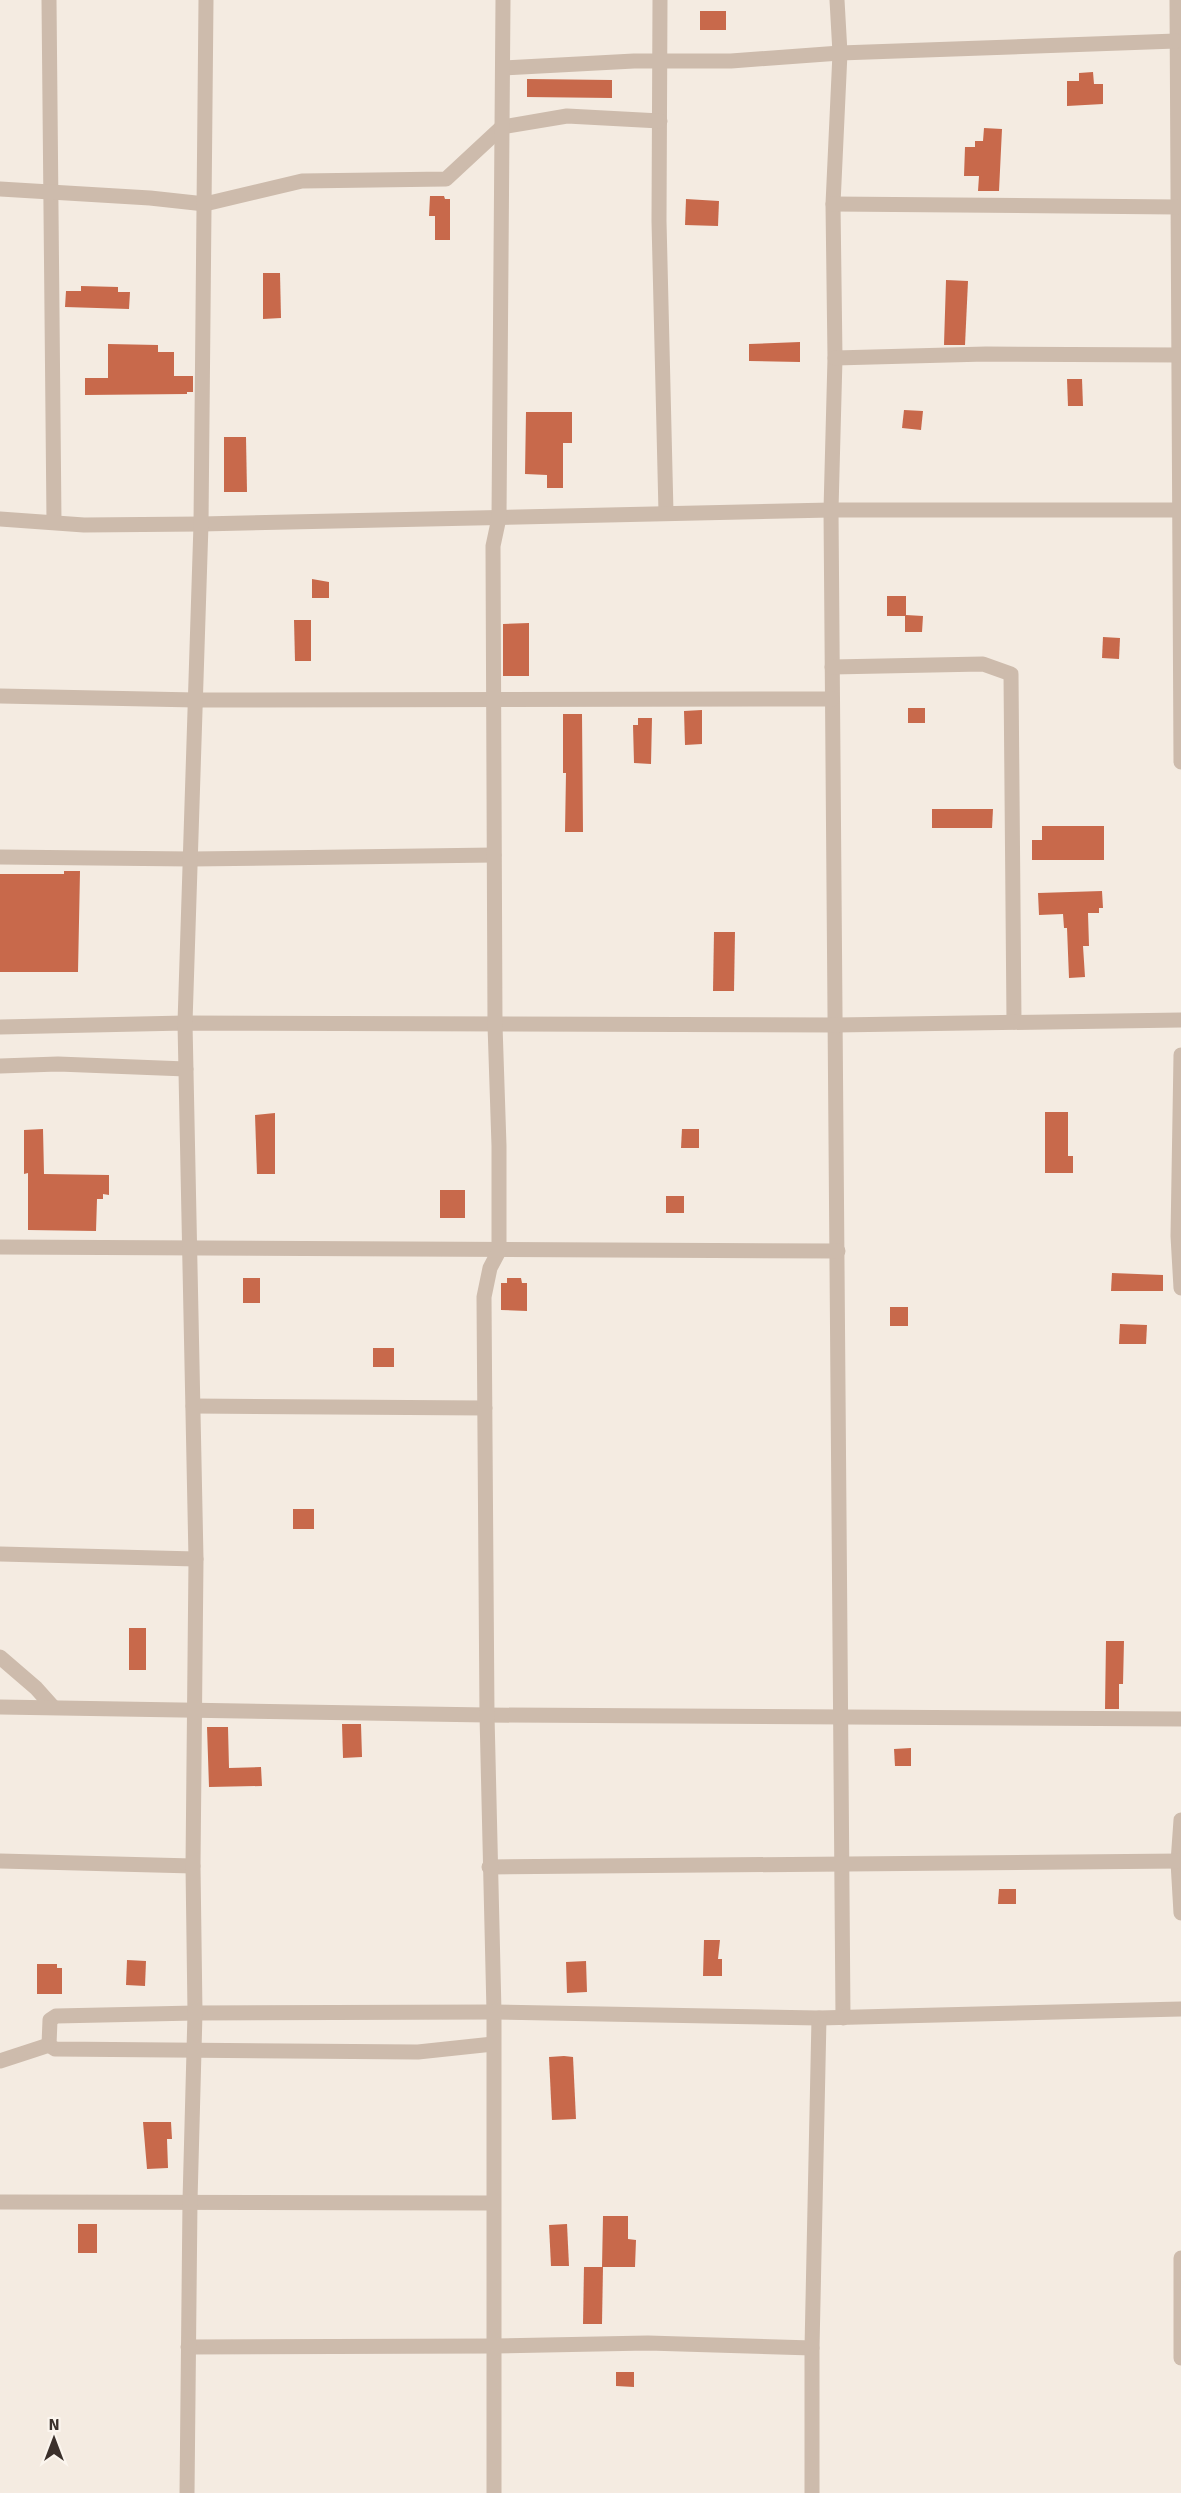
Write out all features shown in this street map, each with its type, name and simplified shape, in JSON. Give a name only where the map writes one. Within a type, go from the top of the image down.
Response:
[{"type":"street","points":[[49,0],[54,522]]},
{"type":"street","points":[[187,2493],[190,2201],[195,2050],[193,1866],[196,1558],[185,1023],[201,524],[206,0]]},
{"type":"street","points":[[494,2493],[492,2203],[494,2012],[489,1867],[484,1297],[490,1268],[499,1251],[500,1146],[495,1025],[493,546],[500,518],[504,0]]},
{"type":"street","points":[[660,0],[659,221],[666,513]]},
{"type":"street","points":[[837,0],[840,53],[833,204],[835,358],[831,510],[843,2018]]},
{"type":"street","points":[[1177,0],[1181,762]]},
{"type":"street","points":[[503,68],[586,63],[731,61],[840,53],[1176,41]]},
{"type":"street","points":[[0,189],[150,198],[205,204],[302,181],[446,179],[502,127],[567,116],[660,121]]},
{"type":"street","points":[[833,204],[1177,207]]},
{"type":"street","points":[[835,358],[986,354],[1179,355]]},
{"type":"street","points":[[0,519],[84,525],[831,510],[1180,510]]},
{"type":"street","points":[[832,667],[983,664],[1011,674],[1014,1022]]},
{"type":"street","points":[[0,696],[196,700],[832,699]]},
{"type":"street","points":[[0,857],[191,859],[494,855]]},
{"type":"street","points":[[0,1027],[185,1023],[836,1025],[1181,1020]]},
{"type":"street","points":[[1181,1054],[1178,1236],[1181,1287]]},
{"type":"street","points":[[0,1066],[58,1064],[186,1069]]},
{"type":"street","points":[[0,1247],[190,1250],[838,1251]]},
{"type":"street","points":[[193,1406],[485,1408]]},
{"type":"street","points":[[0,1554],[196,1558]]},
{"type":"street","points":[[0,1657],[36,1688],[53,1707]]},
{"type":"street","points":[[0,1707],[487,1715],[1181,1719]]},
{"type":"street","points":[[1181,1820],[1179,1862],[1181,1913]]},
{"type":"street","points":[[0,1861],[193,1866]]},
{"type":"street","points":[[489,1867],[1179,1862]]},
{"type":"street","points":[[49,2045],[50,2020],[56,2016],[494,2012],[843,2018],[1181,2010]]},
{"type":"street","points":[[812,2493],[812,2348],[819,2018]]},
{"type":"street","points":[[49,2045],[55,2049],[418,2052],[493,2044]]},
{"type":"street","points":[[0,2061],[49,2045]]},
{"type":"street","points":[[0,2202],[492,2203]]},
{"type":"street","points":[[1181,2258],[1181,2358]]},
{"type":"street","points":[[188,2348],[648,2343],[812,2348]]},
{"type":"building","points":[[700,11],[726,11],[726,30],[700,30]]},
{"type":"building","points":[[1093,72],[1094,84],[1103,84],[1103,104],[1067,106],[1067,81],[1079,81],[1079,73]]},
{"type":"building","points":[[527,79],[612,80],[612,98],[527,97]]},
{"type":"building","points":[[984,128],[1002,129],[999,191],[978,191],[979,176],[964,176],[965,147],[975,147],[975,141],[983,141]]},
{"type":"building","points":[[430,196],[444,196],[445,199],[450,199],[450,240],[435,240],[435,216],[429,216]]},
{"type":"building","points":[[686,199],[719,201],[718,226],[685,225]]},
{"type":"building","points":[[263,273],[280,273],[281,318],[263,319]]},
{"type":"building","points":[[946,280],[968,281],[965,345],[944,345]]},
{"type":"building","points":[[81,286],[118,287],[118,292],[130,292],[129,309],[65,307],[66,291],[81,291]]},
{"type":"building","points":[[800,342],[800,362],[749,361],[749,344]]},
{"type":"building","points":[[108,344],[158,345],[158,352],[174,352],[174,376],[193,376],[193,392],[187,392],[187,394],[85,395],[85,378],[108,378]]},
{"type":"building","points":[[1067,379],[1082,379],[1083,406],[1068,406]]},
{"type":"building","points":[[904,410],[923,411],[921,430],[902,428]]},
{"type":"building","points":[[526,412],[572,412],[572,443],[563,443],[563,488],[547,488],[547,475],[525,474]]},
{"type":"building","points":[[224,437],[246,437],[247,492],[224,492]]},
{"type":"building","points":[[312,579],[329,582],[329,598],[312,598]]},
{"type":"building","points":[[887,596],[906,596],[906,615],[923,616],[922,632],[905,632],[905,616],[887,616]]},
{"type":"building","points":[[294,620],[311,620],[311,661],[295,661]]},
{"type":"building","points":[[529,623],[529,676],[503,676],[503,624]]},
{"type":"building","points":[[1103,637],[1120,638],[1119,659],[1102,658]]},
{"type":"building","points":[[908,708],[925,708],[925,723],[908,723]]},
{"type":"building","points":[[702,710],[702,744],[685,745],[684,711]]},
{"type":"building","points":[[563,714],[582,714],[583,832],[565,832],[566,773],[563,773]]},
{"type":"building","points":[[638,718],[652,718],[651,764],[634,763],[633,725],[638,725]]},
{"type":"building","points":[[932,809],[993,809],[992,828],[932,828]]},
{"type":"building","points":[[1042,826],[1104,826],[1104,860],[1032,860],[1032,840],[1042,840]]},
{"type":"building","points":[[64,871],[80,871],[78,972],[0,972],[0,874],[64,874]]},
{"type":"building","points":[[1102,891],[1103,908],[1099,908],[1099,913],[1088,913],[1089,946],[1083,946],[1085,977],[1069,978],[1067,928],[1064,928],[1063,914],[1039,915],[1038,893]]},
{"type":"building","points":[[714,932],[735,932],[734,991],[713,991]]},
{"type":"building","points":[[1045,1112],[1068,1112],[1068,1156],[1073,1156],[1073,1173],[1045,1173]]},
{"type":"building","points":[[275,1113],[275,1174],[257,1174],[255,1115]]},
{"type":"building","points":[[43,1129],[44,1174],[109,1175],[109,1195],[103,1194],[103,1199],[97,1199],[96,1231],[28,1230],[28,1173],[24,1174],[24,1130]]},
{"type":"building","points":[[682,1129],[699,1129],[699,1148],[681,1148]]},
{"type":"building","points":[[440,1190],[465,1190],[465,1218],[440,1218]]},
{"type":"building","points":[[666,1196],[684,1196],[684,1213],[666,1213]]},
{"type":"building","points":[[1112,1273],[1163,1275],[1163,1291],[1111,1291]]},
{"type":"building","points":[[243,1278],[260,1278],[260,1303],[243,1303]]},
{"type":"building","points":[[507,1278],[521,1278],[522,1283],[527,1283],[527,1311],[501,1310],[501,1283],[507,1283]]},
{"type":"building","points":[[890,1307],[908,1307],[908,1326],[890,1326]]},
{"type":"building","points":[[1120,1324],[1147,1325],[1146,1344],[1119,1344]]},
{"type":"building","points":[[373,1348],[394,1348],[394,1367],[373,1367]]},
{"type":"building","points":[[293,1509],[314,1509],[314,1529],[293,1529]]},
{"type":"building","points":[[129,1628],[146,1628],[146,1670],[129,1670]]},
{"type":"building","points":[[1106,1641],[1124,1641],[1123,1684],[1119,1684],[1119,1709],[1105,1709]]},
{"type":"building","points":[[342,1724],[361,1724],[362,1757],[343,1758]]},
{"type":"building","points":[[207,1727],[228,1727],[229,1768],[261,1767],[262,1786],[209,1787]]},
{"type":"building","points":[[911,1748],[911,1766],[895,1766],[894,1749]]},
{"type":"building","points":[[999,1889],[1016,1889],[1016,1904],[998,1904]]},
{"type":"building","points":[[704,1940],[720,1940],[718,1959],[722,1959],[722,1976],[703,1976]]},
{"type":"building","points":[[127,1960],[146,1961],[145,1986],[126,1985]]},
{"type":"building","points":[[586,1961],[587,1992],[567,1993],[566,1962]]},
{"type":"building","points":[[37,1964],[57,1964],[57,1968],[62,1968],[62,1994],[37,1994]]},
{"type":"building","points":[[549,2057],[573,2057],[576,2119],[552,2120]]},
{"type":"building","points":[[143,2122],[171,2122],[172,2139],[167,2139],[168,2168],[147,2169]]},
{"type":"building","points":[[603,2216],[628,2216],[628,2239],[636,2240],[635,2267],[602,2267]]},
{"type":"building","points":[[78,2224],[97,2224],[97,2253],[78,2253]]},
{"type":"building","points":[[567,2224],[569,2266],[551,2266],[549,2225]]},
{"type":"building","points":[[584,2267],[603,2267],[602,2324],[583,2324]]},
{"type":"building","points":[[616,2372],[634,2372],[634,2387],[616,2386]]}]
